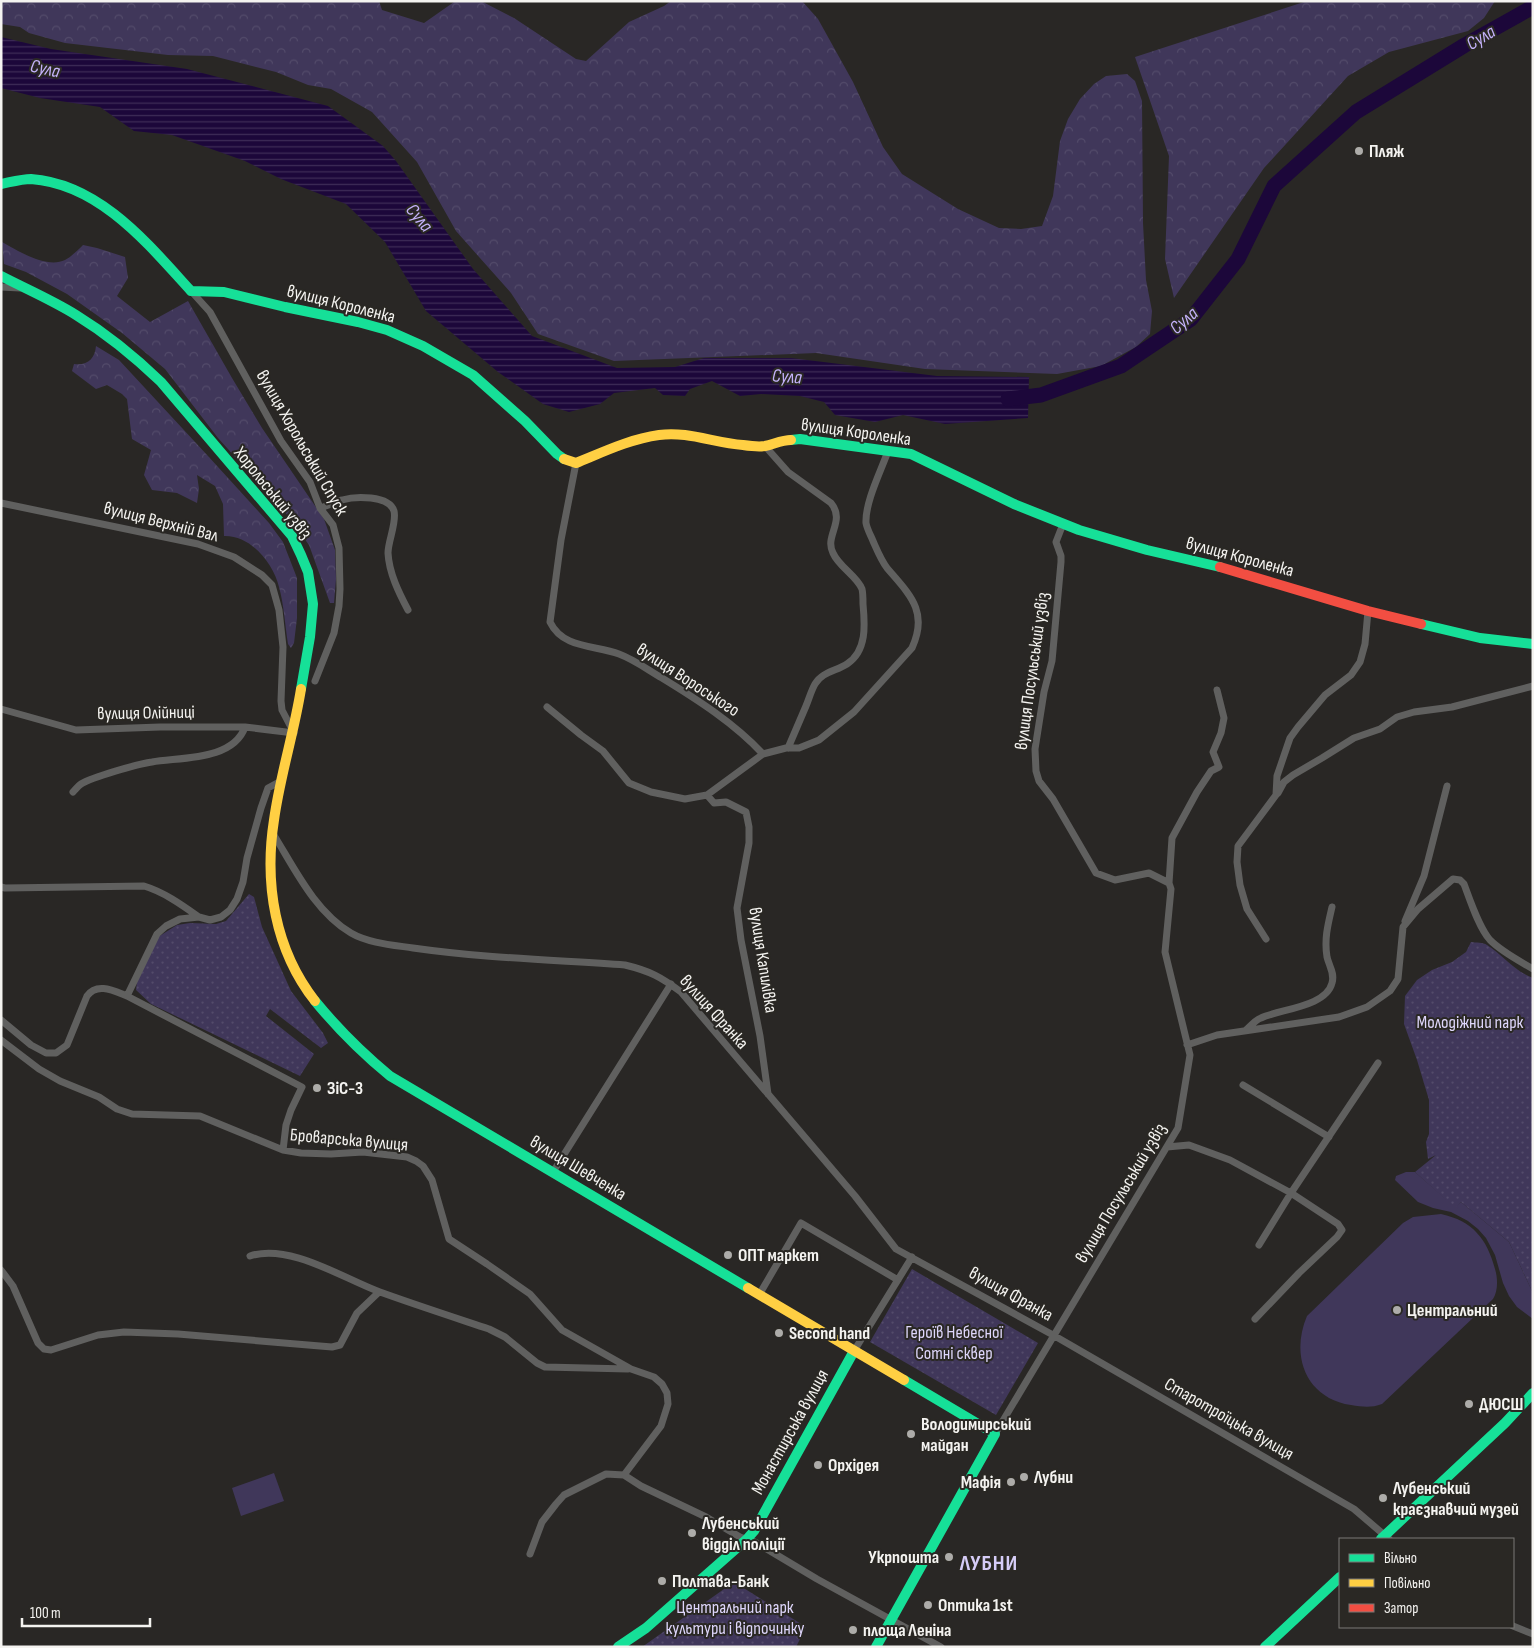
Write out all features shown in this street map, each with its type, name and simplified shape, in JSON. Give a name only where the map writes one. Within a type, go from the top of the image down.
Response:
[{"type":"main road","points":[[1,184],[20,179],[37,179],[86,195],[105,207],[148,245],[191,291]]},
{"type":"main road","name":"Хорольський узвіз","points":[[1,276],[76,315],[122,346],[140,362],[161,382],[292,536],[300,552],[307,568],[313,603],[313,620],[294,733],[281,780],[271,832]]},
{"type":"main road","name":"вулиця Короленка","points":[[191,291],[224,292],[358,322],[387,330],[423,346],[473,375],[525,421],[557,454],[567,461],[576,463],[626,443],[659,435],[674,434],[697,436],[741,445],[765,446],[784,440],[800,439],[911,454],[1014,504],[1063,524],[1147,550],[1222,567],[1368,611],[1480,638],[1533,644]]},
{"type":"main road","name":"вулиця Шевченка","points":[[271,832],[269,872],[275,924],[290,963],[328,1019],[362,1054],[390,1076],[995,1434]]},
{"type":"main road","name":"Монастирська вулиця","points":[[618,1647],[646,1628],[754,1531],[854,1351]]},
{"type":"main road","points":[[1385,1538],[1533,1393]]},
{"type":"main road","points":[[876,1647],[995,1434]]},
{"type":"main road","points":[[1265,1647],[1339,1578]]},
{"type":"street","points":[[1,287],[26,289]]},
{"type":"street","name":"вулиця Хорольський Спуск","points":[[191,291],[210,312],[281,440],[310,482],[320,508],[333,525],[339,548],[340,590],[334,633],[315,681]]},
{"type":"street","points":[[765,446],[788,472],[831,503],[836,509],[837,519],[830,544],[832,552],[837,561],[862,589],[865,632],[862,644],[853,658],[826,674],[815,685],[788,748]]},
{"type":"street","points":[[546,707],[603,751],[629,783],[651,792],[685,799],[707,795],[763,754],[788,748],[799,748],[819,740],[854,712],[912,648],[919,627],[918,616],[910,595],[886,567],[877,552],[866,525],[867,509],[888,451]]},
{"type":"street","name":"вулиця Вороського","points":[[576,463],[561,540],[550,622],[553,629],[565,640],[619,654],[634,661],[715,712],[751,740],[763,754]]},
{"type":"street","points":[[320,508],[343,500],[366,498],[377,499],[387,503],[394,510],[388,552],[393,578],[408,610]]},
{"type":"street","name":"вулиця Верхній Вал","points":[[1,503],[198,544],[234,557],[262,575],[272,585],[279,610],[284,647],[280,701],[282,710],[294,733]]},
{"type":"street","name":"вулиця Посульський узвіз","points":[[995,1434],[1178,1128],[1190,1055],[1165,952],[1171,889],[1169,883],[1149,874],[1115,880],[1096,872],[1053,799],[1039,781],[1036,771],[1035,749],[1044,692],[1052,661],[1061,562],[1056,542],[1063,524]]},
{"type":"street","points":[[1276,795],[1278,776],[1290,738],[1313,708],[1325,695],[1351,675],[1360,662],[1365,644],[1368,611]]},
{"type":"street","points":[[1266,939],[1247,909],[1240,885],[1237,862],[1238,846],[1284,782],[1354,738],[1380,729],[1397,717],[1452,707],[1533,686]]},
{"type":"street","points":[[1169,883],[1172,838],[1197,792],[1211,771],[1219,767],[1214,752],[1224,718],[1217,690]]},
{"type":"street","name":"вулиця Олійниці","points":[[1,709],[76,730],[160,727],[245,727],[294,733]]},
{"type":"street","points":[[73,792],[89,780],[150,762],[206,755],[231,745],[245,727]]},
{"type":"street","points":[[1,887],[144,886],[168,897],[199,917],[210,920],[221,917],[230,910],[244,882],[255,822],[268,788],[281,780]]},
{"type":"street","points":[[1187,1045],[1217,1035],[1339,1016],[1367,1007],[1390,990],[1398,978],[1403,927],[1424,876],[1446,786]]},
{"type":"street","name":"вулиця Капилівка","points":[[707,795],[714,803],[726,802],[746,812],[749,827],[749,843],[737,908],[741,940],[760,1036],[768,1096]]},
{"type":"street","name":"вулиця Франка","points":[[271,832],[310,894],[332,918],[352,934],[378,942],[452,954],[625,965],[647,970],[671,984],[681,992],[854,1196],[896,1249],[1053,1335]]},
{"type":"street","points":[[1403,927],[1418,909],[1451,880],[1458,879],[1464,884],[1482,927],[1490,940],[1510,956],[1533,969]]},
{"type":"street","points":[[1246,1030],[1260,1018],[1316,1000],[1325,995],[1332,984],[1333,972],[1327,959],[1325,934],[1332,907]]},
{"type":"street","points":[[127,996],[157,934],[166,926],[180,919],[199,917]]},
{"type":"street","points":[[553,1172],[671,984]]},
{"type":"street","points":[[1,1020],[31,1045],[46,1053],[56,1053],[66,1046],[87,996],[91,991],[97,988],[107,989],[127,996],[302,1087],[286,1124],[283,1150]]},
{"type":"street","name":"Броварська вулиця","points":[[1,1040],[39,1069],[60,1081],[99,1097],[116,1109],[132,1114],[200,1116],[283,1150],[301,1153],[363,1152],[407,1157],[416,1161],[432,1180],[449,1239],[530,1294],[562,1330],[631,1369]]},
{"type":"street","points":[[1259,1245],[1290,1193],[1378,1063]]},
{"type":"street","points":[[1243,1085],[1329,1136]]},
{"type":"street","points":[[1167,1146],[1189,1145],[1230,1160],[1290,1193],[1338,1224],[1342,1230],[1337,1238],[1299,1273],[1255,1319]]},
{"type":"street","points":[[759,1295],[801,1223],[898,1280]]},
{"type":"street","points":[[250,1256],[257,1253],[280,1254],[320,1265],[379,1292],[489,1329],[505,1337],[537,1363],[545,1367],[631,1369],[658,1380],[665,1388],[668,1404],[661,1426],[624,1475]]},
{"type":"street","points":[[854,1351],[912,1257]]},
{"type":"street","points":[[1,1270],[13,1286],[38,1344],[44,1349],[51,1350],[98,1335],[124,1332],[178,1334],[332,1347],[340,1345],[357,1313],[379,1292]]},
{"type":"street","name":"Старотроїцька вулиця","points":[[1053,1335],[1354,1509],[1385,1538]]},
{"type":"street","points":[[530,1554],[542,1522],[564,1495],[606,1474],[624,1475],[641,1486],[747,1539],[941,1647]]},
{"type":"street","points":[[1514,1626],[1533,1634]]},
{"type":"green space","points":[[1,1],[379,1],[382,10],[424,23],[454,2],[481,1],[514,18],[576,59],[586,61],[629,22],[671,1],[802,1],[818,19],[853,82],[883,147],[902,174],[958,209],[999,228],[1021,229],[1042,226],[1053,196],[1060,141],[1068,119],[1080,99],[1094,84],[1106,76],[1127,74],[1135,81],[1142,101],[1143,223],[1146,280],[1152,311],[1150,334],[1136,347],[1101,366],[1057,374],[925,369],[816,353],[614,361],[538,334],[511,293],[456,231],[417,162],[372,112],[331,89],[308,85],[276,72],[213,56],[168,55],[65,43],[29,33],[20,27],[1,24]]},
{"type":"green space","points":[[1307,1],[1495,1],[1484,18],[1468,31],[1389,52],[1348,76],[1264,168],[1174,298],[1165,259],[1169,156],[1135,57]]},
{"type":"green space","points":[[2,242],[41,261],[58,262],[65,260],[83,245],[125,257],[128,278],[117,296],[150,322],[188,301],[262,428],[324,519],[335,550],[336,579],[334,603],[330,603],[309,545],[285,512],[218,438],[165,369],[122,333],[67,294],[26,272],[4,264]]},
{"type":"green space","points":[[96,346],[119,360],[269,523],[283,542],[297,578],[297,618],[294,643],[291,648],[288,644],[279,587],[272,568],[251,545],[234,537],[224,536],[223,504],[215,486],[197,475],[199,489],[197,503],[177,493],[152,490],[144,475],[151,450],[132,439],[127,399],[107,385],[96,389],[72,371],[74,364],[83,364],[90,361]]},
{"type":"green space","points":[[249,894],[254,897],[262,927],[291,991],[323,1033],[328,1043],[321,1048],[270,1009],[266,1016],[314,1054],[300,1076],[151,1004],[136,990],[137,981],[158,937],[177,925],[190,923],[216,924],[226,921]]},
{"type":"green space","name":"Молодіжний парк","points":[[1471,942],[1485,944],[1514,967],[1533,978],[1533,1293],[1509,1242],[1461,1202],[1455,1208],[1415,1172],[1436,1155],[1428,1159],[1426,1142],[1429,1134],[1429,1100],[1404,1024],[1405,996],[1417,980],[1432,970],[1452,962],[1466,952]]},
{"type":"green space","points":[[1406,1172],[1415,1172],[1455,1207],[1461,1202],[1509,1242],[1533,1293],[1533,1319],[1517,1307],[1509,1296],[1495,1255],[1486,1238],[1468,1221],[1451,1212],[1418,1202],[1395,1180],[1396,1176]]},
{"type":"green space","name":"Центральний","points":[[1441,1214],[1462,1221],[1483,1240],[1492,1258],[1496,1273],[1497,1289],[1495,1296],[1382,1404],[1367,1407],[1351,1405],[1335,1401],[1323,1394],[1306,1373],[1302,1360],[1300,1346],[1307,1316],[1403,1223],[1413,1217]]},
{"type":"green space","name":"Героїв Небесної Сотні сквер","points":[[912,1269],[1038,1343],[996,1415],[870,1342]]},
{"type":"green space","points":[[274,1473],[284,1501],[241,1516],[232,1488]]},
{"type":"green space","name":"Центральний парк культури і відпочинку","points":[[734,1582],[806,1627],[796,1647],[642,1647]]},
{"type":"water","points":[[1,37],[51,49],[187,69],[328,106],[383,146],[396,161],[473,269],[532,336],[617,368],[675,367],[704,358],[791,358],[937,376],[1029,377],[1028,418],[945,424],[903,415],[875,422],[835,415],[824,402],[800,396],[761,394],[740,396],[712,381],[690,389],[685,396],[663,395],[655,388],[614,393],[600,404],[569,412],[543,404],[498,372],[426,311],[385,242],[346,204],[281,179],[245,161],[172,135],[134,131],[100,107],[40,98],[1,88]]},
{"type":"waterway","name":"Сула","points":[[1008,399],[1041,395],[1121,366],[1191,319],[1238,259],[1274,186],[1356,112],[1465,45],[1533,7]]},
{"type":"traffic: fast","points":[[1,184],[31,179],[56,183],[79,192],[101,204],[140,236],[191,291],[224,292],[358,322],[387,330],[423,346],[473,375],[564,459]]},
{"type":"traffic: fast","points":[[1,276],[76,315],[110,338],[141,364],[161,382],[292,536],[308,572],[313,604],[310,637],[301,689]]},
{"type":"traffic: fast","points":[[791,440],[800,439],[911,454],[1014,504],[1079,530],[1147,550],[1220,567]]},
{"type":"traffic: fast","points":[[1421,624],[1480,638],[1533,644]]},
{"type":"traffic: fast","points":[[315,1001],[332,1021],[390,1076],[748,1288]]},
{"type":"traffic: fast","points":[[618,1647],[646,1628],[754,1531],[854,1351]]},
{"type":"traffic: fast","points":[[876,1647],[995,1434],[904,1380]]},
{"type":"traffic: fast","points":[[1382,1538],[1505,1423],[1533,1393]]},
{"type":"traffic: fast","points":[[1265,1647],[1339,1578]]},
{"type":"traffic: slow","points":[[564,459],[576,463],[627,443],[648,437],[670,434],[757,446],[791,440]]},
{"type":"traffic: slow","points":[[301,689],[274,820],[271,844],[272,892],[282,938],[290,960],[301,981],[315,1001]]},
{"type":"traffic: slow","points":[[748,1288],[904,1380]]},
{"type":"traffic: jam","points":[[1220,567],[1368,611],[1421,624]]},
{"type":"place","name":"Пляж","points":[[1359,151]]},
{"type":"place","name":"ЗіС-3","points":[[317,1088]]},
{"type":"place","name":"ОПТ маркет","points":[[728,1255]]},
{"type":"place","name":"Центральний","points":[[1397,1310]]},
{"type":"place","name":"Second hand","points":[[779,1333]]},
{"type":"place","name":"ДЮСШ","points":[[1469,1404]]},
{"type":"place","name":"Володимирський майдан","points":[[911,1434]]},
{"type":"place","name":"Орхідея","points":[[818,1465]]},
{"type":"place","name":"Лубни","points":[[1024,1477]]},
{"type":"place","name":"Мафія","points":[[1011,1482]]},
{"type":"place","name":"Лубенський краєзнавчий музей","points":[[1383,1498]]},
{"type":"place","name":"Лубенський відділ поліції","points":[[692,1533]]},
{"type":"place","name":"Укрпошта","points":[[949,1557]]},
{"type":"place","name":"Полтава-Банк","points":[[662,1581]]},
{"type":"place","name":"Оптика 1st","points":[[928,1605]]},
{"type":"place","name":"площа Леніна","points":[[853,1630]]},
{"type":"district","name":"ЛУБНИ","points":[[989,1563]]}]
